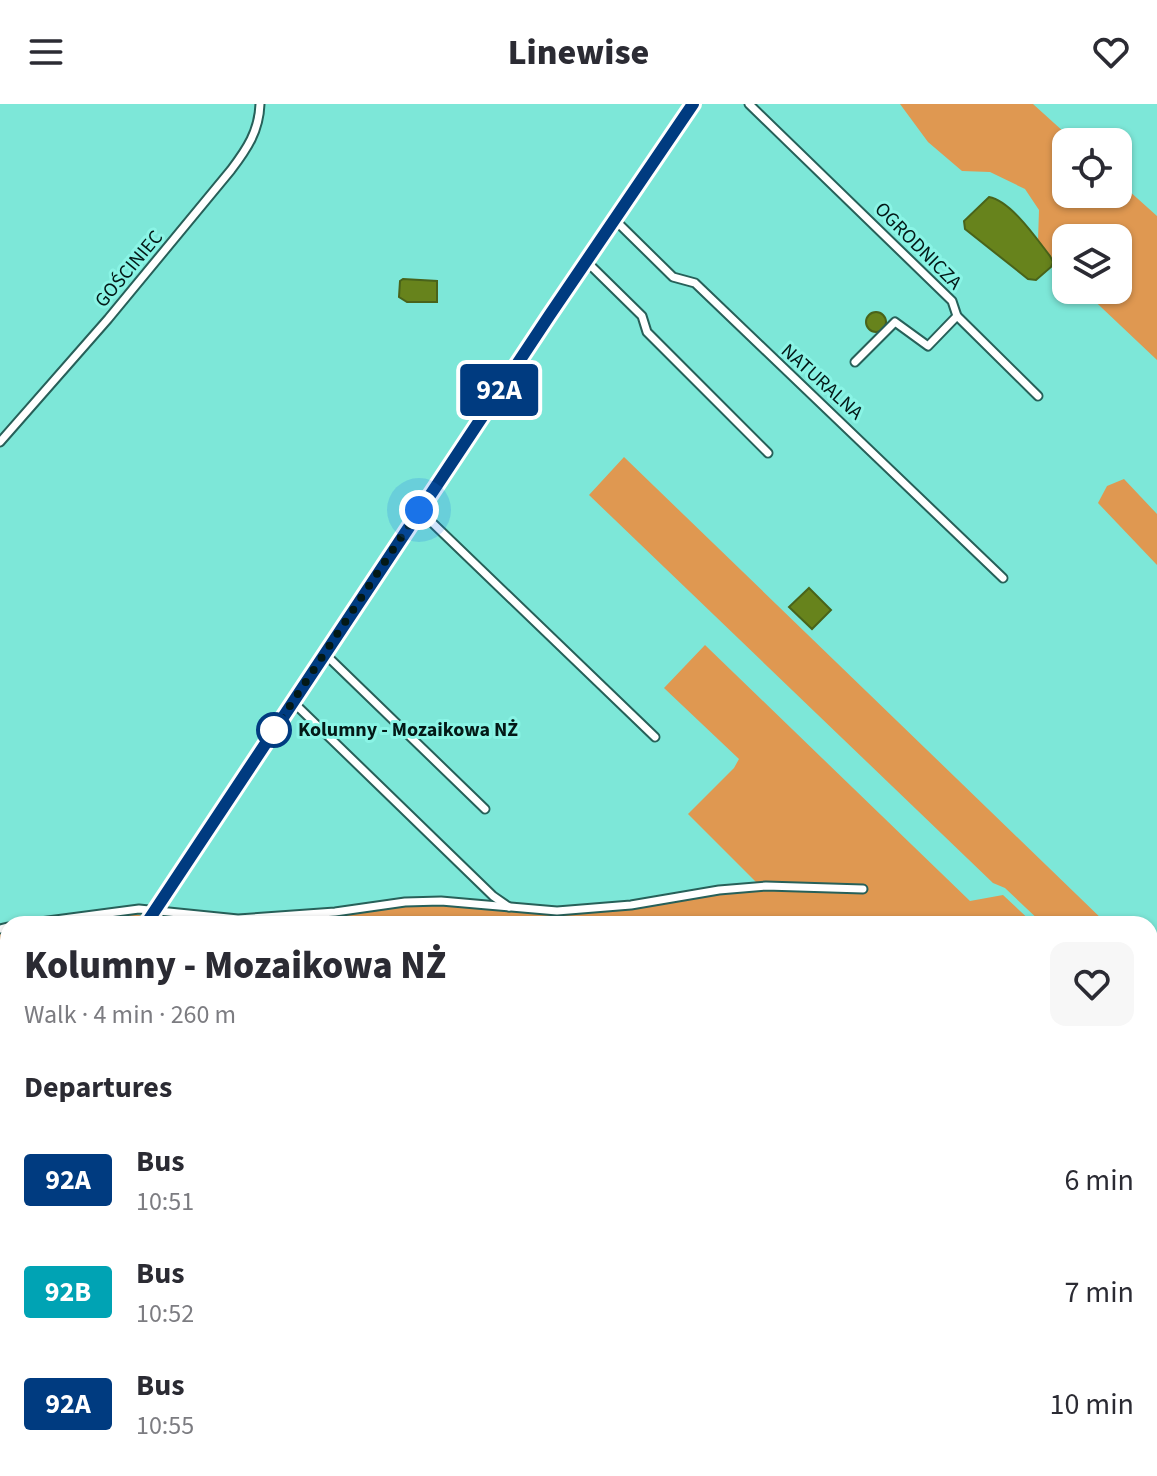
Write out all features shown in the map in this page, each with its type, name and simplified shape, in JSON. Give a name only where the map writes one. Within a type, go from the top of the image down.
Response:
[{"type":"street","name":"GOŚCINIEC","points":[[0,442],[118,308],[231,170],[256,132],[260,104]]},
{"type":"street","points":[[151,916],[693,104]]},
{"type":"street","name":"OGRODNICZA","points":[[749,104],[952,301],[957,316],[928,346],[895,322],[855,362]]},
{"type":"street","name":"NATURALNA","points":[[614,219],[673,277],[695,283],[1003,578]]},
{"type":"street","points":[[586,261],[642,316],[647,332],[768,453]]},
{"type":"street","points":[[957,316],[1038,396]]},
{"type":"street","points":[[419,510],[655,737]]},
{"type":"street","points":[[325,654],[485,809]]},
{"type":"street","points":[[293,702],[493,896],[510,907]]},
{"type":"street","points":[[280,916],[405,902],[441,901],[564,911],[766,886],[863,889]]},
{"type":"street","points":[[78,916],[139,909],[206,916]]},
{"type":"shaded area","points":[[900,104],[1033,104],[1060,128],[1052,128],[1052,208],[1132,208],[1132,194],[1157,216],[1157,360],[1098,304],[1132,304],[1132,224],[1052,224],[1052,261],[1038,241],[1039,210],[1025,189],[990,172],[962,171],[928,142]]},
{"type":"shaded area","points":[[989,197],[997,200],[1030,230],[1050,256],[1051,267],[1036,280],[1028,279],[965,229],[964,221]]},
{"type":"shaded area","points":[[400,281],[437,281],[437,302],[407,302],[399,297]]},
{"type":"shaded area","points":[[876,312],[883,315],[886,322],[883,329],[876,332],[869,329],[866,322],[869,315]]},
{"type":"shaded area","points":[[624,457],[1099,916],[1035,916],[1005,888],[993,883],[589,495]]},
{"type":"shaded area","points":[[1124,479],[1157,514],[1157,565],[1098,503],[1107,486]]},
{"type":"shaded area","points":[[809,588],[831,610],[812,629],[789,607]]},
{"type":"shaded area","points":[[705,645],[970,901],[1003,895],[1025,916],[264,916],[439,902],[547,912],[760,886],[688,814],[734,768],[739,759],[664,688]]},
{"type":"shaded area","points":[[121,912],[142,916],[87,916]]},
{"type":"shaded area","points":[[163,912],[199,916],[142,916]]},
{"type":"bus line","name":"92A","points":[[151,916],[693,104]]},
{"type":"place","name":"Kolumny - Mozaikowa NŻ","points":[[274,730]]},
{"type":"route","points":[[274,730],[419,510]]}]
